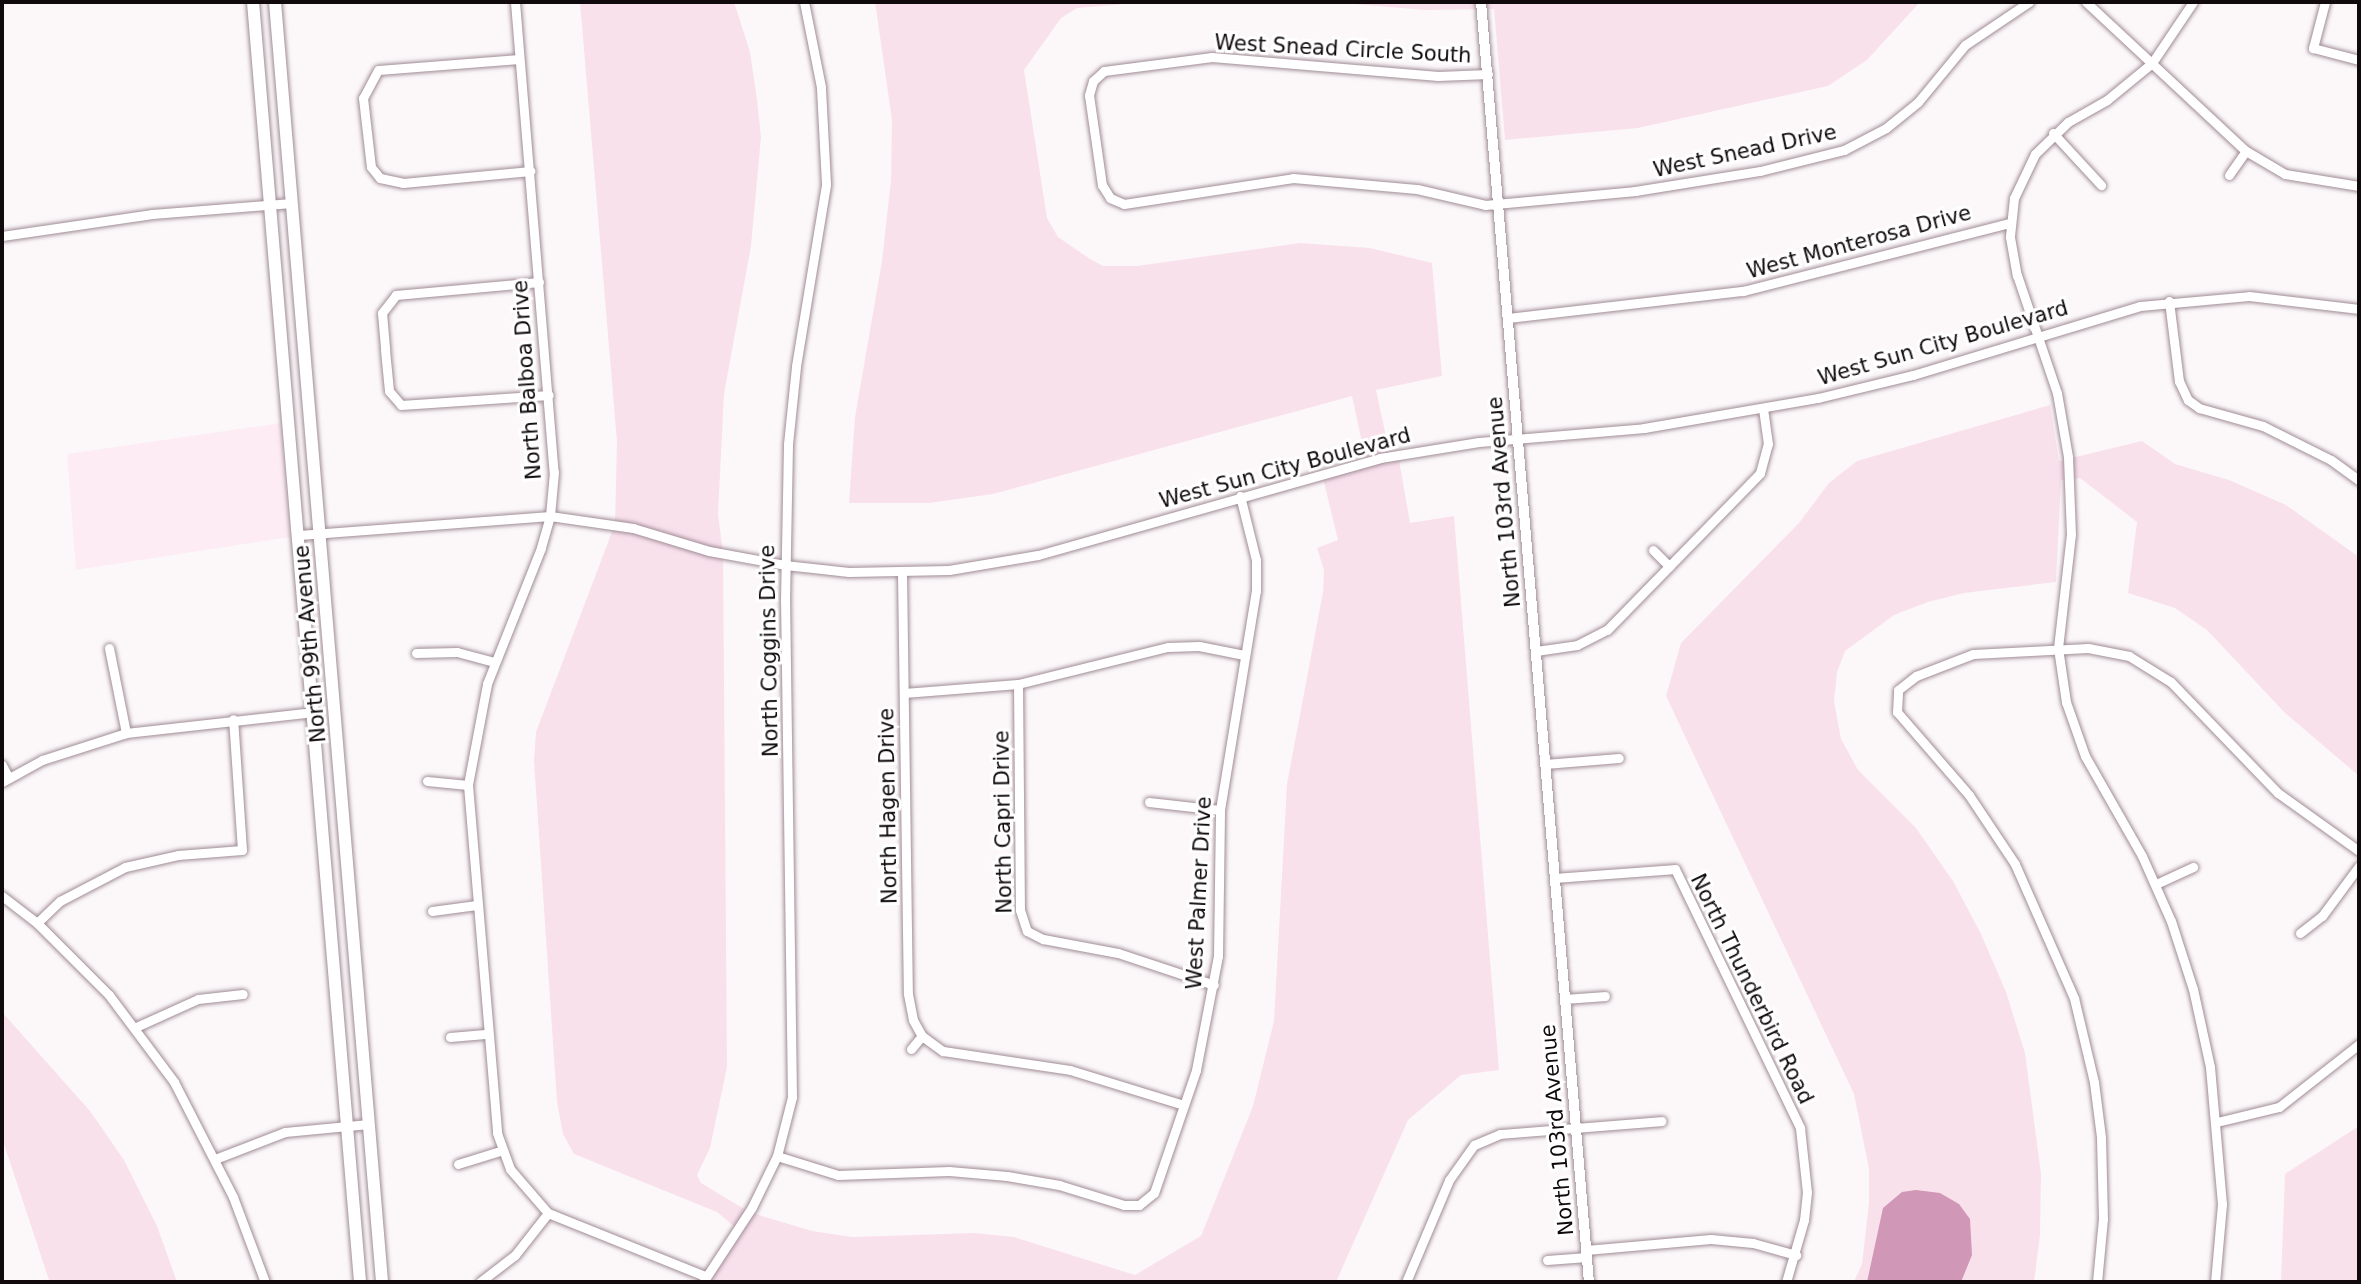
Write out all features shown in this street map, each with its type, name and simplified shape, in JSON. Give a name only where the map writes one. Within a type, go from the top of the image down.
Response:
[{"type":"main road","name":"North 99th Avenue","points":[[253,2],[360,1282]]},
{"type":"main road","name":"North 99th Avenue","points":[[275,2],[382,1282]]},
{"type":"main road","points":[[282,336],[304,334]]},
{"type":"main road","points":[[306,624],[327,622]]},
{"type":"street","name":"North Balboa Drive","points":[[515,2],[554,472],[550,516],[481,705],[468,785],[500,1151],[522,1186],[548,1213],[704,1279]]},
{"type":"street","name":"North Coggins Drive","points":[[704,1279],[752,1207],[777,1156],[792,1097],[785,565],[790,412],[826,184],[821,87],[804,2]]},
{"type":"street","name":"North 103rd Avenue","points":[[1481,2],[1589,1282]]},
{"type":"street","name":"West Snead Drive","points":[[1096,140],[1105,191],[1124,204],[1293,178],[1417,189],[1467,203],[1498,204],[1687,184],[1844,150],[1904,116],[1965,46],[2029,2]]},
{"type":"street","points":[[2086,2],[2246,151],[2285,174],[2359,186]]},
{"type":"street","points":[[2193,2],[2187,18],[2152,63],[2107,100],[2053,133],[2027,166],[2010,223],[2012,260],[2061,411],[2072,497],[2058,648],[2062,687],[2076,734],[2156,884],[2193,989],[2217,1122],[2222,1204],[2215,1282]]},
{"type":"street","points":[[2325,2],[2313,48],[2359,61]]},
{"type":"street","name":"West Snead Circle South","points":[[1096,140],[1090,88],[1097,75],[1120,67],[1237,57],[1438,76],[1488,74]]},
{"type":"street","points":[[519,59],[378,70],[363,99],[366,133],[374,174],[391,182],[530,171]]},
{"type":"street","points":[[2053,133],[2101,185]]},
{"type":"street","points":[[2229,174],[2246,151]]},
{"type":"street","points":[[2,236],[152,214],[292,203]]},
{"type":"street","name":"West Monterosa Drive","points":[[1508,318],[1743,291],[2010,223]]},
{"type":"street","points":[[539,282],[396,295],[382,313],[389,391],[401,405],[548,395]]},
{"type":"street","name":"West Sun City Boulevard","points":[[299,535],[550,516],[633,528],[709,551],[785,565],[902,572],[949,570],[1038,555],[1380,458],[1518,439],[1644,428],[1763,410],[1913,375],[2038,334],[2169,301],[2272,296],[2359,309]]},
{"type":"street","points":[[2169,301],[2179,381],[2188,400],[2199,408],[2263,426],[2331,460],[2359,480]]},
{"type":"street","points":[[1536,651],[1577,645],[1607,630],[1760,473],[1768,444],[1763,410]]},
{"type":"street","name":"West Palmer Drive","points":[[777,1156],[838,1175],[949,1171],[1007,1176],[1059,1185],[1124,1205],[1139,1205],[1154,1193],[1184,1105],[1214,985],[1220,810],[1256,591],[1256,560],[1240,496]]},
{"type":"street","points":[[1653,550],[1669,566]]},
{"type":"street","name":"North Hagen Drive","points":[[902,572],[908,1006],[922,1036]]},
{"type":"street","points":[[904,693],[1018,684],[1168,647],[1199,646],[1244,654]]},
{"type":"street","points":[[109,648],[126,733]]},
{"type":"street","points":[[2097,1282],[2103,1219],[2101,1137],[2088,1054],[2066,973],[2030,891],[2001,839],[1894,704],[1902,685],[1956,659],[2002,650],[2058,648],[2110,651],[2159,671],[2278,793],[2359,851]]},
{"type":"street","points":[[416,653],[457,652],[495,662]]},
{"type":"street","name":"North Capri Drive","points":[[1018,684],[1020,910],[1027,931],[1043,939],[1118,953],[1214,985]]},
{"type":"street","points":[[2,765],[5,779],[77,747],[126,733],[312,712]]},
{"type":"street","points":[[37,923],[60,901],[125,867],[178,855],[242,850],[233,719]]},
{"type":"street","points":[[1545,764],[1619,758]]},
{"type":"street","points":[[427,781],[468,785]]},
{"type":"street","points":[[1149,802],[1220,810]]},
{"type":"street","points":[[2300,933],[2322,916],[2359,866]]},
{"type":"street","points":[[2156,884],[2193,867]]},
{"type":"street","name":"North Thunderbird Road","points":[[1555,878],[1675,869],[1800,1128],[1807,1192],[1796,1255],[1786,1282]]},
{"type":"street","points":[[2,896],[37,923],[136,1027],[174,1082],[215,1159],[265,1282]]},
{"type":"street","points":[[432,911],[477,905]]},
{"type":"street","points":[[136,1027],[198,999],[243,994]]},
{"type":"street","name":"North 103rd Avenue","points":[[1565,999],[1605,996]]},
{"type":"street","points":[[450,1037],[488,1034]]},
{"type":"street","points":[[911,1049],[922,1036],[943,1051],[1070,1070],[1184,1105]]},
{"type":"street","points":[[2217,1122],[2253,1117],[2279,1107],[2359,1044]]},
{"type":"street","points":[[1406,1282],[1449,1180],[1474,1145],[1500,1134],[1661,1121]]},
{"type":"street","points":[[215,1159],[285,1132],[369,1124]]},
{"type":"street","points":[[458,1164],[500,1151]]},
{"type":"street","points":[[480,1282],[515,1255],[548,1213]]},
{"type":"street","points":[[1587,1253],[1711,1239],[1753,1243],[1796,1255]]},
{"type":"street","name":"North 103rd Avenue","points":[[1547,1260],[1587,1253]]},
{"type":"shaded area","points":[[580,2],[734,2],[750,52],[757,100],[761,137],[751,246],[724,394],[718,514],[723,553],[727,1067],[710,1148],[697,1175],[701,1183],[749,1212],[812,1231],[852,1237],[974,1233],[1014,1237],[1135,1275],[1201,1236],[1253,1106],[1274,1021],[1287,784],[1323,592],[1324,570],[1317,548],[1338,540],[1322,474],[1366,461],[1352,396],[993,494],[929,503],[849,503],[855,417],[882,261],[891,180],[892,120],[875,2],[1149,2],[1077,8],[1061,18],[1024,70],[1047,218],[1058,237],[1103,266],[1137,266],[1300,243],[1370,248],[1432,263],[1442,376],[1376,390],[1390,455],[1398,454],[1410,523],[1454,516],[1499,1070],[1461,1075],[1408,1120],[1336,1282],[703,1282],[736,1228],[717,1212],[574,1154],[563,1134],[557,1102],[534,761],[536,732],[615,524],[617,442]]},
{"type":"shaded area","points":[[1332,2],[1920,2],[1867,60],[1828,86],[1638,128],[1505,140],[1494,9],[1424,10]]},
{"type":"shaded area","points":[[2050,405],[2059,461],[2142,441],[2175,464],[2229,480],[2286,505],[2359,557],[2359,776],[2285,713],[2207,630],[2175,608],[2128,593],[2137,522],[2080,478],[2061,480],[2056,582],[1964,593],[1928,602],[1894,615],[1845,651],[1837,672],[1834,701],[1841,739],[1858,770],[1916,828],[1953,881],[1981,934],[2006,992],[2025,1053],[2041,1174],[2040,1235],[2034,1282],[1854,1282],[1862,1264],[1869,1203],[1869,1169],[1854,1094],[1666,696],[1681,643],[1799,523],[1829,483],[1857,461]]},
{"type":"shaded area","points":[[281,423],[290,537],[76,570],[67,454]]},
{"type":"shaded area","points":[[2,1012],[90,1111],[124,1160],[157,1226],[177,1282],[49,1280],[2,1138]]},
{"type":"shaded area","points":[[2359,1126],[2359,1282],[2281,1282],[2285,1174]]},
{"type":"shaded area","points":[[1916,1190],[1940,1193],[1959,1204],[1970,1219],[1972,1255],[1961,1282],[1867,1282],[1883,1208],[1902,1192]]}]
